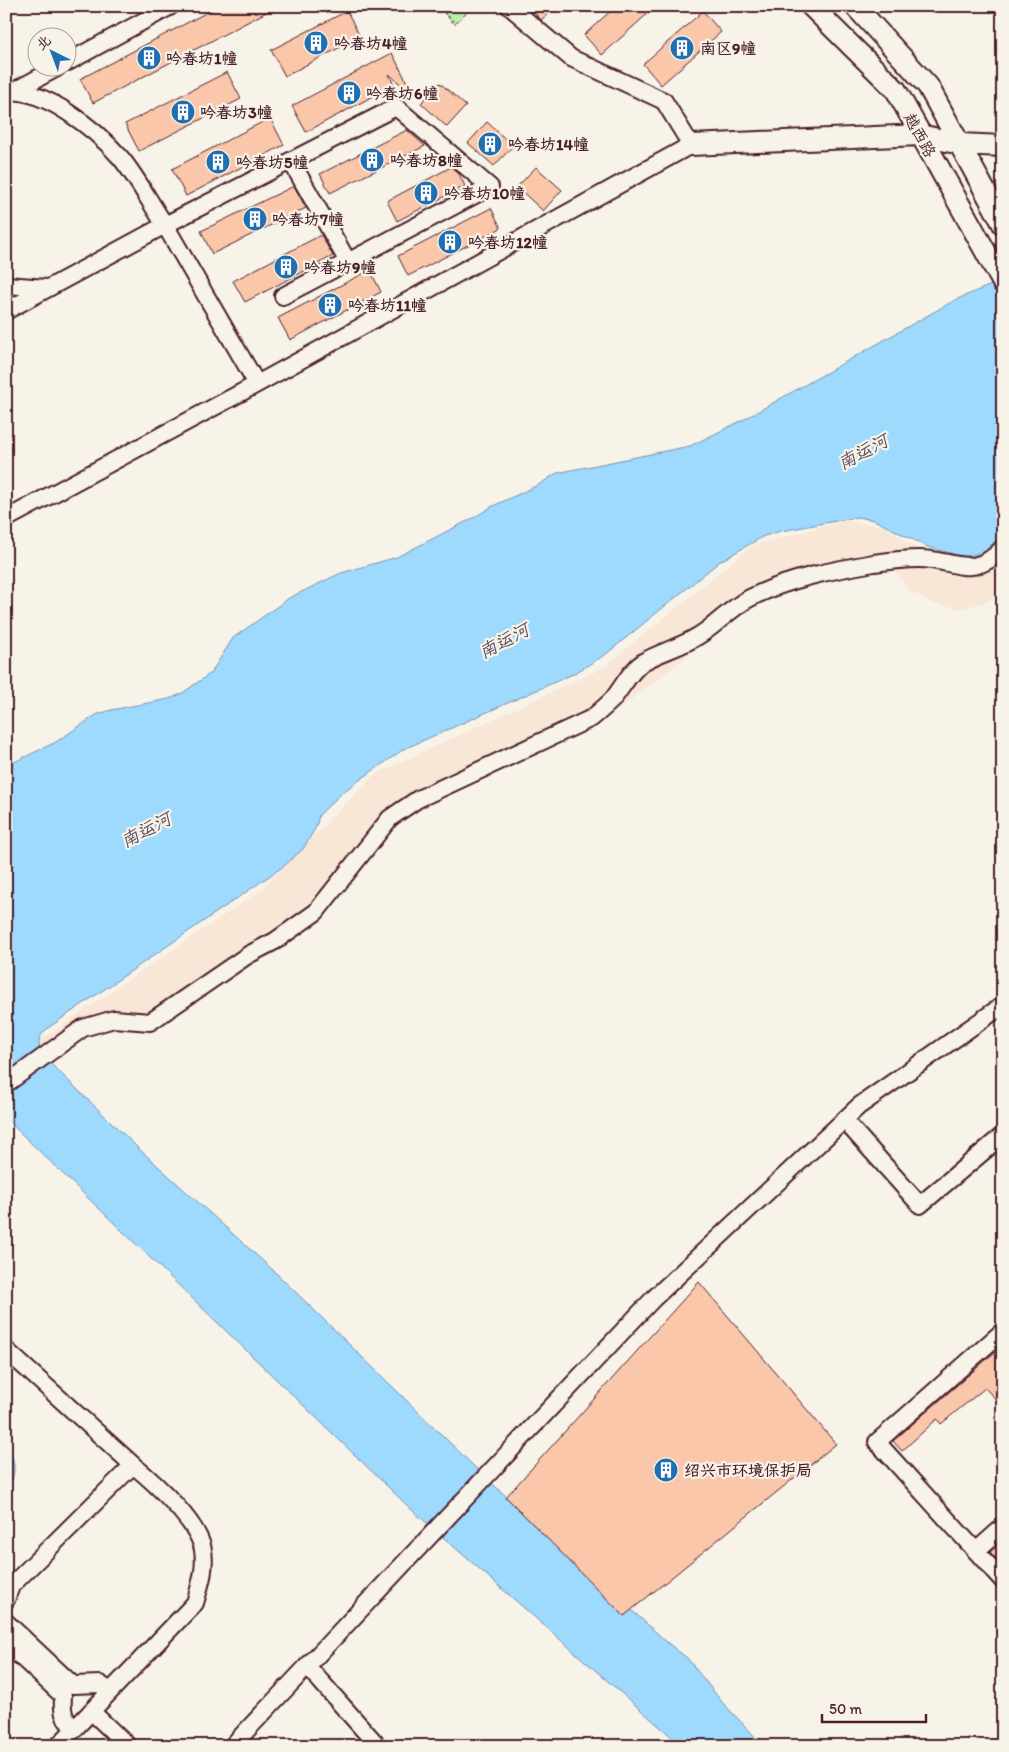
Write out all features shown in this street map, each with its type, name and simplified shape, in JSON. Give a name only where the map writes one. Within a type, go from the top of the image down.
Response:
[{"type":"main road","name":"越西路","points":[[811,6],[896,90],[1003,283]]},
{"type":"main road","name":"越西路","points":[[855,6],[928,86],[1003,224]]},
{"type":"main road","points":[[691,145],[920,135],[960,144],[1003,146]]},
{"type":"street","points":[[78,57],[171,6]]},
{"type":"street","points":[[6,519],[257,384],[691,145],[664,101],[571,58],[509,6]]},
{"type":"street","points":[[9,92],[37,78]]},
{"type":"street","points":[[9,92],[45,100],[85,124],[120,158],[165,225],[257,384]]},
{"type":"street","points":[[6,311],[165,225],[396,107],[490,187],[283,296]]},
{"type":"street","points":[[290,161],[348,262]]},
{"type":"street","points":[[6,285],[47,288]]},
{"type":"street","points":[[6,1084],[83,1028],[114,1019],[150,1022],[248,954],[275,941],[316,912],[390,818],[418,799],[592,718],[612,699],[642,663],[700,635],[720,617],[750,598],[790,583],[853,566],[920,559],[966,568],[978,566],[993,558],[1003,548]]},
{"type":"street","points":[[232,1746],[653,1299],[859,1106],[1003,1005]]},
{"type":"street","points":[[844,1120],[920,1205],[1003,1135]]},
{"type":"street","points":[[1003,1331],[876,1442],[1003,1581]]},
{"type":"street","points":[[6,1350],[152,1481],[187,1519],[203,1548],[204,1573],[195,1603],[58,1746]]},
{"type":"street","points":[[6,1600],[11,1586],[133,1465]]},
{"type":"street","points":[[976,1551],[1003,1527]]},
{"type":"street","points":[[6,1622],[68,1691]]},
{"type":"street","points":[[6,1643],[68,1691]]},
{"type":"street","points":[[307,1666],[378,1746]]},
{"type":"street","points":[[68,1691],[100,1684],[110,1691]]},
{"type":"street","points":[[68,1691],[62,1708],[65,1720],[75,1728]]},
{"type":"street","points":[[91,1711],[128,1746]]},
{"type":"path","points":[[438,6],[455,24]]},
{"type":"shaded area","points":[[843,521],[883,526],[922,552],[976,561],[992,547],[1003,533],[1003,593],[988,601],[961,609],[932,603],[909,590],[893,570],[881,567],[759,600],[601,723],[453,792],[395,825],[276,949],[151,1031],[98,1031],[49,1063],[32,1046],[261,890],[374,775],[603,668],[752,546]]},
{"type":"green space","points":[[438,6],[473,6],[455,24]]},
{"type":"water","name":"南运河","points":[[1003,280],[1003,533],[985,551],[969,556],[961,556],[928,547],[874,520],[858,517],[781,531],[764,536],[719,562],[605,655],[573,674],[404,749],[344,791],[319,815],[316,827],[303,849],[284,866],[48,1028],[43,1032],[39,1041],[43,1055],[50,1063],[138,1148],[275,1272],[486,1478],[669,1644],[687,1658],[722,1702],[764,1746],[682,1746],[413,1511],[6,1119],[6,766],[56,742],[96,715],[111,710],[169,699],[181,694],[211,673],[233,638],[289,598],[341,573],[397,557],[491,507],[540,484],[557,473],[690,446],[741,421],[955,300]]},
{"type":"water","points":[[6,1445],[14,1463],[14,1474],[6,1492]]},
{"type":"building","name":"吟春坊1幢","points":[[219,6],[278,6],[93,103],[80,79]]},
{"type":"building","points":[[529,6],[557,6],[541,20]]},
{"type":"building","points":[[616,6],[656,6],[602,55],[584,35]]},
{"type":"building","name":"吟春坊4幢","points":[[347,11],[360,37],[285,76],[271,50]]},
{"type":"building","name":"南区9幢","points":[[703,11],[721,32],[661,85],[643,64]]},
{"type":"building","name":"吟春坊6幢","points":[[392,53],[414,96],[389,74],[394,85],[306,132],[292,106]]},
{"type":"building","name":"吟春坊3幢","points":[[227,72],[241,99],[139,151],[125,124]]},
{"type":"building","points":[[440,83],[466,106],[447,127],[421,103]]},
{"type":"building","name":"吟春坊5幢","points":[[270,118],[284,145],[186,196],[172,169]]},
{"type":"building","name":"吟春坊14幢","points":[[487,122],[513,146],[494,166],[468,143]]},
{"type":"building","name":"吟春坊8幢","points":[[407,130],[425,146],[330,193],[320,174]]},
{"type":"building","name":"吟春坊10幢","points":[[451,167],[459,174],[465,186],[397,221],[387,201]]},
{"type":"building","points":[[536,167],[562,190],[543,211],[517,187]]},
{"type":"building","name":"吟春坊7幢","points":[[294,186],[306,208],[212,254],[201,231]]},
{"type":"building","name":"吟春坊12幢","points":[[491,208],[501,228],[408,276],[398,256]]},
{"type":"building","name":"吟春坊9幢","points":[[321,235],[333,256],[245,302],[233,281]]},
{"type":"building","name":"吟春坊11幢","points":[[370,270],[381,292],[290,340],[278,318]]},
{"type":"building","name":"绍兴市环境保护局","points":[[699,1282],[836,1444],[624,1616],[506,1497]]},
{"type":"building","points":[[995,1352],[1003,1360],[1003,1407],[985,1388],[941,1424],[937,1419],[902,1451],[893,1441]]},
{"type":"building","points":[[1003,1541],[1003,1566],[990,1552]]},
{"type":"place","name":"吟春坊4幢","points":[[316,43]]},
{"type":"place","name":"南区9幢","points":[[682,48]]},
{"type":"place","name":"吟春坊1幢","points":[[149,58]]},
{"type":"place","name":"吟春坊6幢","points":[[349,93]]},
{"type":"place","name":"吟春坊3幢","points":[[183,112]]},
{"type":"place","name":"吟春坊14幢","points":[[490,144]]},
{"type":"place","name":"吟春坊8幢","points":[[372,160]]},
{"type":"place","name":"吟春坊5幢","points":[[218,162]]},
{"type":"place","name":"吟春坊10幢","points":[[426,193]]},
{"type":"place","name":"吟春坊7幢","points":[[255,219]]},
{"type":"place","name":"吟春坊12幢","points":[[450,242]]},
{"type":"place","name":"吟春坊9幢","points":[[286,267]]},
{"type":"place","name":"吟春坊11幢","points":[[330,305]]},
{"type":"place","name":"绍兴市环境保护局","points":[[666,1470]]}]
